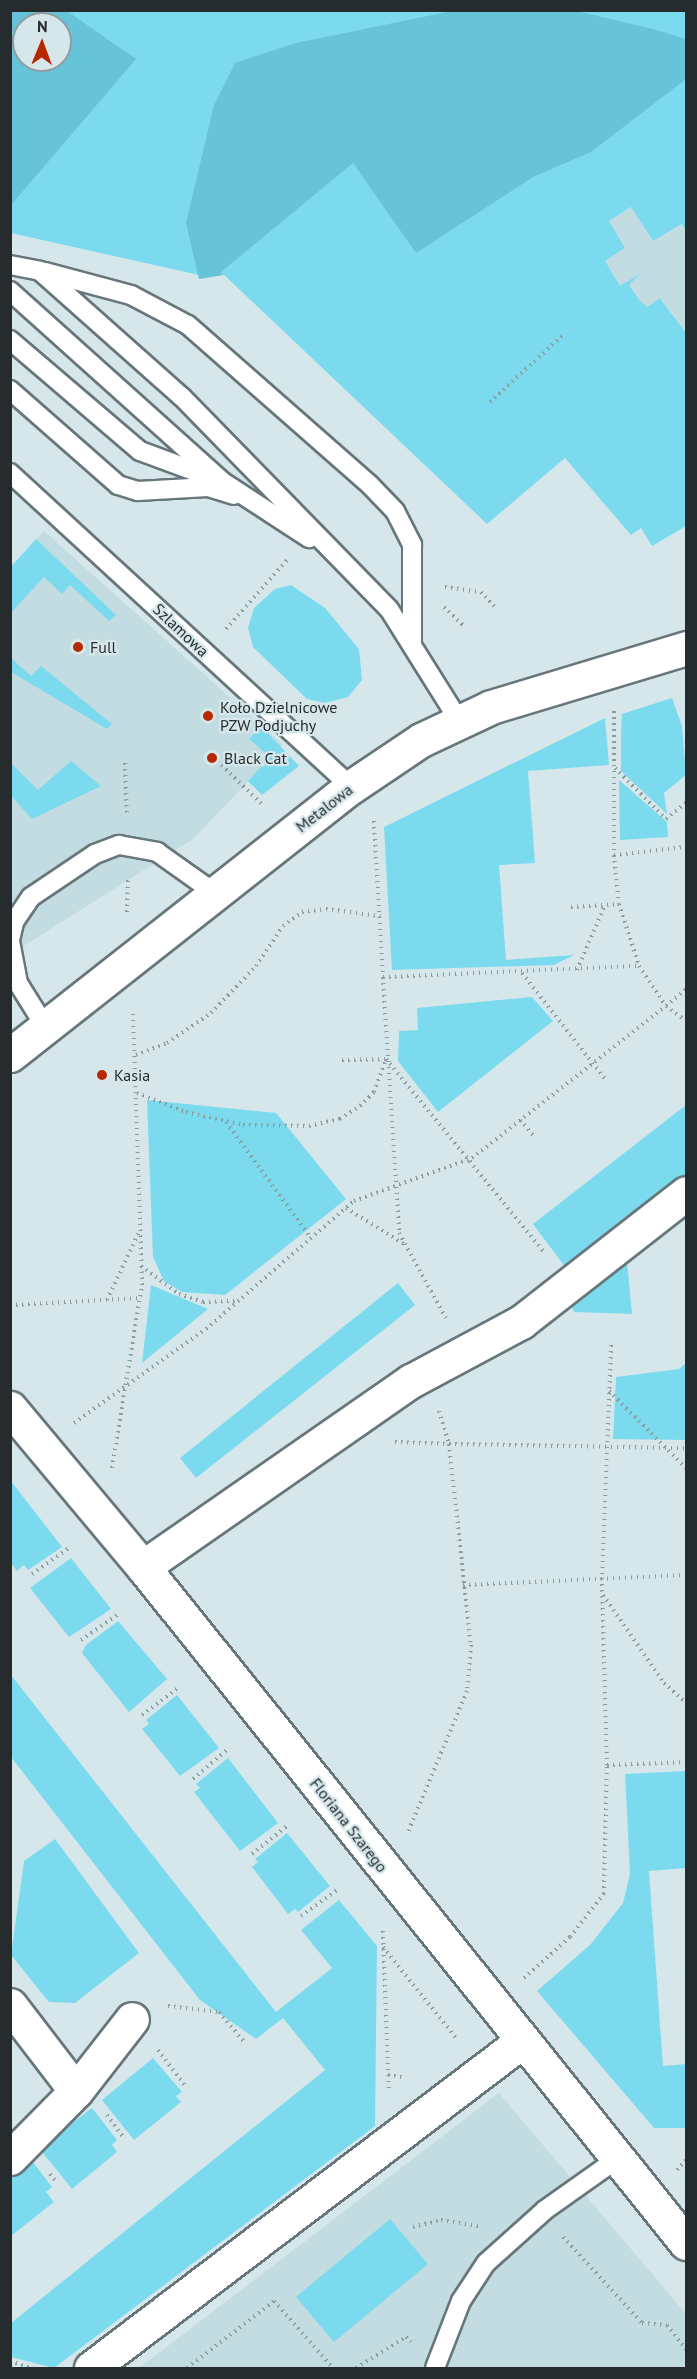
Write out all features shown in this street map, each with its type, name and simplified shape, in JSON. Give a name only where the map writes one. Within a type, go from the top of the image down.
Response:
[{"type":"street","name":"Metalowa","points":[[10,1055],[351,787],[458,719],[687,648]]},
{"type":"street","points":[[143,1567],[411,1381],[520,1322],[687,1193]]},
{"type":"street","name":"Floriana Szarego","points":[[10,1408],[143,1567],[521,2042],[687,2243]]},
{"type":"street","points":[[10,2005],[76,2091]]},
{"type":"street","points":[[10,2158],[76,2091],[132,2019]]},
{"type":"street","points":[[91,2368],[521,2042]]},
{"type":"lane","points":[[10,265],[131,295],[167,311],[238,364],[370,485],[395,511],[412,545],[412,642]]},
{"type":"lane","points":[[40,271],[182,397],[389,609],[412,642],[458,719]]},
{"type":"lane","points":[[10,291],[223,482],[342,561]]},
{"type":"lane","points":[[10,340],[140,451],[223,482]]},
{"type":"lane","points":[[10,390],[118,486],[138,491],[208,487],[248,499]]},
{"type":"lane","name":"Szlamowa","points":[[10,473],[351,787]]},
{"type":"lane","points":[[46,1028],[12,969],[10,940],[14,922],[31,897],[95,854],[118,845],[157,852],[216,894]]},
{"type":"lane","points":[[435,2368],[471,2282],[519,2234],[617,2159]]},
{"type":"path","points":[[490,402],[562,336]]},
{"type":"path","points":[[220,636],[290,556]]},
{"type":"path","points":[[440,586],[481,592],[497,609]]},
{"type":"path","points":[[614,716],[614,855],[620,904],[639,966],[666,1005],[683,1019]]},
{"type":"path","points":[[217,762],[270,812]]},
{"type":"path","points":[[615,768],[666,819],[687,803]]},
{"type":"path","points":[[375,831],[381,916],[386,1059],[399,1185],[399,1233],[439,1304]]},
{"type":"path","points":[[614,855],[687,847]]},
{"type":"path","points":[[571,907],[620,904]]},
{"type":"path","points":[[577,970],[605,905]]},
{"type":"path","points":[[136,1055],[167,1043],[211,1013],[256,966],[283,926],[302,912],[326,909],[381,916]]},
{"type":"path","points":[[383,977],[639,966]]},
{"type":"path","points":[[521,972],[605,1079]]},
{"type":"path","points":[[70,1426],[128,1386],[237,1301],[346,1208],[399,1185],[472,1158],[687,989]]},
{"type":"path","points":[[111,1476],[128,1386],[140,1298],[137,1093],[133,1007]]},
{"type":"path","points":[[342,1060],[386,1059]]},
{"type":"path","points":[[137,1093],[225,1121],[274,1129],[340,1119],[374,1092],[386,1059]]},
{"type":"path","points":[[386,1059],[472,1158],[541,1247]]},
{"type":"path","points":[[520,1120],[533,1136]]},
{"type":"path","points":[[225,1121],[310,1238]]},
{"type":"path","points":[[346,1208],[406,1245]]},
{"type":"path","points":[[106,1300],[140,1230]]},
{"type":"path","points":[[141,1266],[179,1294],[203,1302],[237,1301]]},
{"type":"path","points":[[10,1305],[140,1298]]},
{"type":"path","points":[[522,1981],[578,1928],[604,1894],[607,1765],[602,1578],[605,1448],[611,1345]]},
{"type":"path","points":[[608,1390],[671,1448],[687,1468]]},
{"type":"path","points":[[400,2134],[390,2121],[383,1946],[384,1870],[408,1832],[467,1691],[471,1645],[449,1444],[436,1401]]},
{"type":"path","points":[[391,1442],[687,1448]]},
{"type":"path","points":[[32,1574],[69,1548]]},
{"type":"path","points":[[463,1585],[687,1575]]},
{"type":"path","points":[[602,1595],[664,1683],[687,1703]]},
{"type":"path","points":[[81,1640],[120,1612]]},
{"type":"path","points":[[142,1714],[178,1688]]},
{"type":"path","points":[[193,1779],[227,1750]]},
{"type":"path","points":[[607,1765],[687,1762]]},
{"type":"path","points":[[252,1854],[287,1826]]},
{"type":"path","points":[[301,1916],[337,1890]]},
{"type":"path","points":[[383,1946],[452,2035],[490,2066]]},
{"type":"path","points":[[132,2019],[170,2005],[219,2012],[243,2042]]},
{"type":"path","points":[[676,2171],[687,2160]]},
{"type":"path","points":[[413,2227],[441,2220],[519,2234]]},
{"type":"path","points":[[558,2232],[642,2324],[667,2325],[686,2348]]},
{"type":"path","points":[[187,2368],[274,2301],[333,2368]]},
{"type":"path","points":[[356,2368],[406,2337],[414,2344]]},
{"type":"path","points":[[10,2361],[30,2368]]},
{"type":"shaded area","points":[[11,10],[68,12],[12,12],[12,72],[72,72],[72,14],[136,59],[11,205]]},
{"type":"shaded area","points":[[11,11],[686,11],[686,231],[682,224],[653,241],[631,207],[609,221],[625,248],[605,261],[620,286],[641,273],[629,285],[640,301],[647,307],[660,298],[686,333],[686,526],[652,546],[641,528],[631,535],[565,458],[487,524],[221,272],[197,268],[199,275],[11,233]]},
{"type":"shaded area","points":[[452,11],[576,11],[653,29],[686,39],[686,79],[591,152],[533,177],[416,253],[353,163],[221,272],[224,275],[199,279],[186,223],[214,105],[235,63],[296,43]]},
{"type":"shaded area","points":[[632,207],[653,241],[683,224],[686,231],[686,333],[661,298],[646,307],[640,301],[629,285],[641,274],[620,286],[604,261],[625,248],[609,221]]},
{"type":"shaded area","points":[[44,531],[283,745],[193,839],[11,954],[10,567]]},
{"type":"shaded area","points":[[36,539],[116,615],[109,621],[70,585],[62,594],[44,577],[11,613],[11,567]]},
{"type":"shaded area","points":[[291,585],[325,608],[359,649],[362,680],[348,697],[325,703],[307,699],[253,647],[248,628],[254,608],[275,589]]},
{"type":"shaded area","points":[[10,657],[31,676],[41,666],[112,724],[107,729],[11,672]]},
{"type":"shaded area","points":[[672,698],[682,726],[686,775],[664,793],[667,814],[621,771],[621,733],[622,714]]},
{"type":"shaded area","points":[[605,718],[609,765],[528,771],[535,863],[499,865],[506,960],[574,955],[554,965],[392,970],[384,827]]},
{"type":"shaded area","points":[[261,726],[299,766],[262,795],[248,781],[270,757],[249,739]]},
{"type":"shaded area","points":[[71,761],[101,786],[32,819],[11,796],[11,763],[38,790]]},
{"type":"shaded area","points":[[619,780],[667,822],[668,837],[620,840]]},
{"type":"shaded area","points":[[532,997],[553,1021],[438,1112],[398,1061],[399,1031],[418,1030],[417,1008]]},
{"type":"shaded area","points":[[147,1100],[276,1113],[346,1199],[225,1295],[182,1292],[164,1281],[153,1257]]},
{"type":"shaded area","points":[[686,1105],[686,1175],[566,1268],[533,1224]]},
{"type":"shaded area","points":[[627,1262],[632,1314],[574,1312],[572,1307]]},
{"type":"shaded area","points":[[398,1283],[415,1305],[196,1478],[180,1458]]},
{"type":"shaded area","points":[[151,1285],[208,1309],[142,1363]]},
{"type":"shaded area","points":[[686,1363],[686,1440],[613,1439],[616,1377],[679,1369]]},
{"type":"shaded area","points":[[11,1481],[62,1547],[28,1570],[24,1565],[17,1571],[11,1563]]},
{"type":"shaded area","points":[[71,1558],[111,1609],[69,1637],[30,1588]]},
{"type":"shaded area","points":[[118,1621],[167,1679],[129,1712],[82,1653],[86,1645]]},
{"type":"shaded area","points":[[11,1675],[276,2012],[332,1968],[301,1930],[339,1900],[377,1946],[375,2126],[54,2368],[11,2357],[11,2323],[325,2070],[283,2018],[256,2039],[200,2000],[11,1757]]},
{"type":"shaded area","points":[[177,1695],[219,1748],[180,1776],[142,1729],[149,1724],[146,1720]]},
{"type":"shaded area","points":[[228,1758],[278,1823],[240,1851],[194,1792],[200,1788],[196,1784]]},
{"type":"shaded area","points":[[686,1771],[686,1868],[649,1871],[663,2066],[686,2064],[686,2128],[654,2128],[537,1991],[590,1945],[623,1903],[630,1874],[625,1774]]},
{"type":"shaded area","points":[[287,1833],[330,1886],[298,1912],[295,1909],[288,1914],[252,1867],[258,1862],[255,1859]]},
{"type":"shaded area","points":[[55,1839],[139,1953],[75,2003],[49,2002],[11,1955],[24,1861]]},
{"type":"shaded area","points":[[153,2058],[182,2092],[176,2096],[181,2102],[134,2140],[102,2100]]},
{"type":"shaded area","points":[[499,2093],[686,2314],[686,2368],[139,2368]]},
{"type":"shaded area","points":[[92,2108],[117,2140],[112,2145],[117,2152],[72,2189],[39,2148]]},
{"type":"shaded area","points":[[29,2157],[52,2187],[46,2192],[54,2202],[11,2236],[11,2172]]},
{"type":"shaded area","points":[[390,2219],[428,2264],[334,2342],[296,2297]]},
{"type":"place","name":"Full","points":[[78,647]]},
{"type":"place","name":"Koło Dzielnicowe PZW Podjuchy","points":[[208,716]]},
{"type":"place","name":"Black Cat","points":[[212,758]]},
{"type":"place","name":"Kasia","points":[[102,1075]]}]
